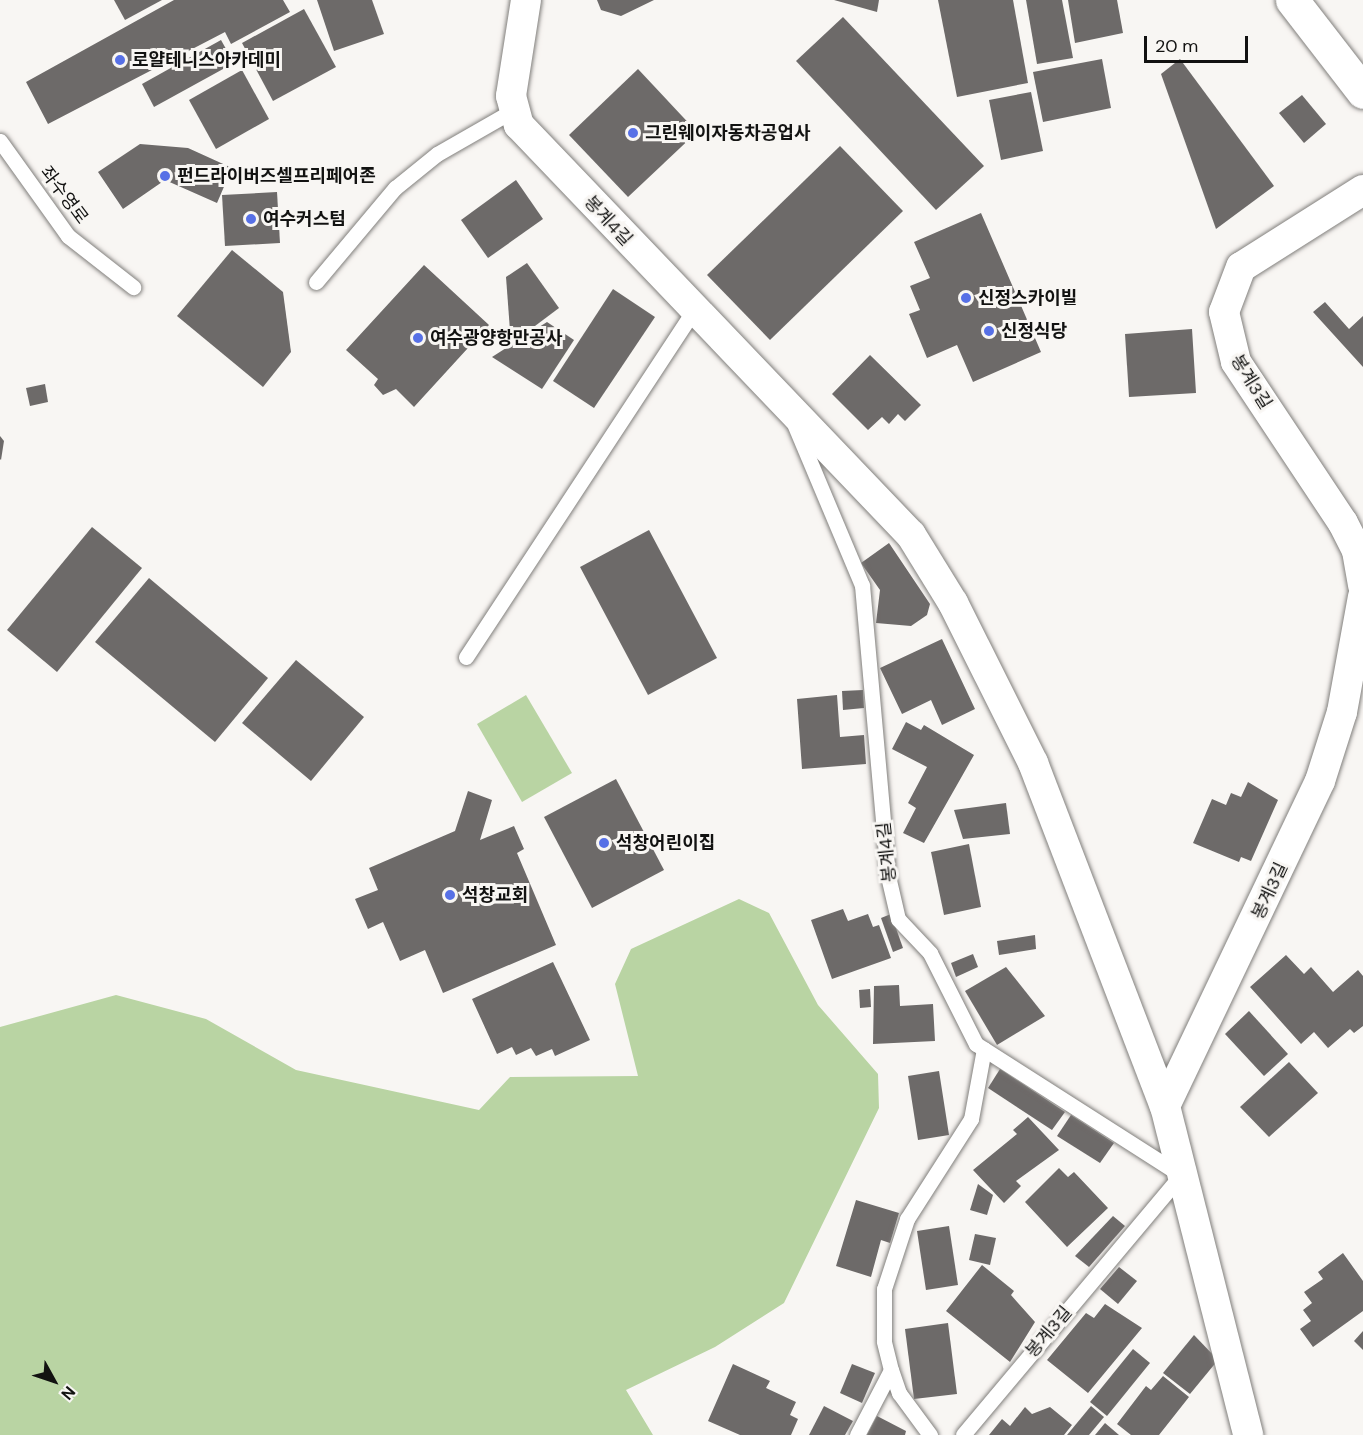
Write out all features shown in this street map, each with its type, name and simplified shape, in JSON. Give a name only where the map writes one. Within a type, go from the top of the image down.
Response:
[{"type":"street","points":[[512,111],[526,0]]},
{"type":"street","points":[[1292,0],[1363,92]]},
{"type":"street","name":"봉계4길","points":[[512,111],[529,138],[693,312],[896,519],[933,566],[1033,763],[1165,1106]]},
{"type":"street","name":"봉계3길","points":[[1363,190],[1241,267],[1224,312],[1236,362],[1342,523],[1357,551],[1363,585]]},
{"type":"street","name":"봉계3길","points":[[1165,1106],[1320,781],[1342,712],[1363,597]]},
{"type":"street","points":[[1165,1106],[1248,1435]]},
{"type":"lane","points":[[316,282],[395,188],[437,154],[512,111]]},
{"type":"lane","name":"좌수영로","points":[[0,141],[68,236],[133,287]]},
{"type":"lane","points":[[466,657],[693,312]]},
{"type":"lane","name":"봉계4길","points":[[787,408],[862,585],[888,876],[896,914],[930,953],[965,1030],[984,1049],[1181,1175]]},
{"type":"lane","points":[[930,1435],[899,1393],[891,1370],[883,1313],[890,1263],[913,1207],[971,1119],[984,1049]]},
{"type":"lane","name":"봉계3길","points":[[963,1435],[1181,1175]]},
{"type":"lane","points":[[857,1435],[891,1370]]},
{"type":"green space","points":[[526,695],[572,773],[522,802],[477,724]]},
{"type":"green space","points":[[739,899],[769,913],[818,1005],[878,1074],[879,1108],[784,1303],[715,1347],[626,1390],[653,1435],[0,1435],[0,1027],[116,995],[206,1019],[296,1070],[479,1110],[510,1077],[638,1076],[615,984],[631,949]]},
{"type":"building","points":[[114,0],[162,0],[125,20]]},
{"type":"building","name":"로얄테니스아카데미","points":[[174,0],[283,0],[290,12],[231,44],[225,32],[48,124],[26,82]]},
{"type":"building","points":[[317,0],[372,0],[384,34],[334,51]]},
{"type":"building","points":[[597,0],[654,0],[621,16],[601,10]]},
{"type":"building","points":[[834,0],[879,0],[877,12]]},
{"type":"building","points":[[938,0],[1013,0],[1028,83],[957,97]]},
{"type":"building","points":[[1026,0],[1062,0],[1073,58],[1037,64]]},
{"type":"building","points":[[1068,0],[1117,0],[1123,33],[1075,43]]},
{"type":"building","points":[[304,9],[336,67],[273,101],[242,43]]},
{"type":"building","points":[[843,17],[984,166],[936,210],[796,61]]},
{"type":"building","points":[[221,40],[234,63],[154,107],[142,84]]},
{"type":"building","points":[[1102,59],[1111,108],[1043,122],[1033,72]]},
{"type":"building","points":[[1180,59],[1274,186],[1216,229],[1161,74]]},
{"type":"building","name":"그린웨이자동차공업사","points":[[638,69],[697,132],[628,197],[569,135]]},
{"type":"building","points":[[242,70],[269,119],[216,149],[189,100]]},
{"type":"building","points":[[1031,92],[1043,151],[1001,160],[989,100]]},
{"type":"building","points":[[1302,95],[1326,124],[1304,143],[1279,113]]},
{"type":"building","name":"펀드라이버즈셀프리페어존","points":[[140,144],[188,148],[232,168],[217,203],[165,180],[123,209],[98,172]]},
{"type":"building","points":[[840,146],[903,211],[770,340],[707,275]]},
{"type":"building","points":[[516,180],[543,219],[488,258],[461,220]]},
{"type":"building","name":"여수커스텀","points":[[277,192],[280,243],[225,246],[222,195]]},
{"type":"building","name":"신정스카이빌","points":[[981,213],[1041,352],[973,382],[957,345],[927,358],[909,314],[920,310],[910,286],[930,278],[914,242]]},
{"type":"building","points":[[232,250],[283,292],[291,352],[263,387],[177,316]]},
{"type":"building","points":[[527,263],[559,308],[511,344],[506,277]]},
{"type":"building","name":"여수광양항만공사","points":[[424,265],[489,325],[414,407],[396,389],[383,395],[374,385],[378,379],[346,350]]},
{"type":"building","points":[[613,289],[655,317],[594,408],[553,381]]},
{"type":"building","points":[[1325,302],[1349,329],[1363,316],[1363,367],[1313,312]]},
{"type":"building","points":[[547,322],[574,340],[542,389],[492,357]]},
{"type":"building","points":[[1192,329],[1196,393],[1129,397],[1125,334]]},
{"type":"building","points":[[870,355],[921,405],[905,421],[898,414],[889,424],[882,417],[868,430],[832,394]]},
{"type":"building","points":[[45,384],[48,402],[30,406],[26,388]]},
{"type":"building","points":[[0,436],[4,441],[1,460],[0,459]]},
{"type":"building","points":[[92,527],[142,568],[57,672],[7,630]]},
{"type":"building","points":[[649,530],[717,658],[648,695],[580,567]]},
{"type":"building","points":[[889,543],[930,604],[927,615],[911,626],[876,623],[880,590],[861,563]]},
{"type":"building","points":[[149,578],[268,678],[215,742],[95,642]]},
{"type":"building","points":[[942,639],[975,709],[942,725],[931,700],[902,714],[880,668]]},
{"type":"building","points":[[296,660],[364,717],[311,781],[242,723]]},
{"type":"building","points":[[863,690],[864,708],[843,710],[842,691]]},
{"type":"building","points":[[837,695],[840,737],[864,735],[866,764],[802,769],[797,699]]},
{"type":"building","points":[[906,722],[921,730],[924,725],[974,755],[924,843],[903,833],[916,808],[908,803],[927,767],[892,749]]},
{"type":"building","name":"석창어린이집","points":[[616,779],[664,870],[592,908],[544,817]]},
{"type":"building","points":[[1248,782],[1278,800],[1251,861],[1241,857],[1239,862],[1193,843],[1212,799],[1226,805],[1231,793],[1241,797]]},
{"type":"building","name":"석창교회","points":[[468,791],[492,800],[480,840],[514,826],[524,849],[517,853],[556,945],[443,993],[425,950],[400,961],[383,922],[368,929],[355,899],[378,890],[369,868],[455,831]]},
{"type":"building","points":[[1006,803],[1010,834],[963,839],[954,810]]},
{"type":"building","points":[[969,844],[981,907],[944,915],[931,852]]},
{"type":"building","points":[[843,909],[848,921],[868,914],[873,927],[879,925],[891,958],[832,979],[811,920]]},
{"type":"building","points":[[891,914],[903,948],[893,952],[881,918]]},
{"type":"building","points":[[1035,935],[1036,949],[999,955],[997,941]]},
{"type":"building","points":[[973,954],[978,967],[956,977],[951,963]]},
{"type":"building","points":[[1286,955],[1304,974],[1311,967],[1333,992],[1358,970],[1363,976],[1363,1026],[1354,1033],[1350,1029],[1328,1048],[1314,1032],[1301,1044],[1250,987]]},
{"type":"building","points":[[553,962],[590,1040],[555,1056],[552,1049],[536,1056],[531,1048],[516,1055],[512,1047],[497,1054],[472,999]]},
{"type":"building","points":[[1006,967],[1045,1016],[997,1045],[965,991]]},
{"type":"building","points":[[899,985],[900,1006],[933,1004],[935,1041],[873,1044],[874,986]]},
{"type":"building","points":[[870,989],[871,1007],[860,1008],[859,990]]},
{"type":"building","points":[[1249,1011],[1288,1054],[1264,1076],[1225,1034]]},
{"type":"building","points":[[1289,1062],[1318,1093],[1269,1137],[1240,1107]]},
{"type":"building","points":[[1000,1069],[1065,1112],[1052,1130],[988,1088]]},
{"type":"building","points":[[939,1071],[949,1135],[918,1140],[908,1076]]},
{"type":"building","points":[[1071,1115],[1114,1143],[1100,1163],[1057,1136]]},
{"type":"building","points":[[1028,1117],[1059,1150],[1016,1181],[1021,1186],[1004,1203],[973,1170],[1017,1134],[1013,1130]]},
{"type":"building","points":[[1059,1168],[1068,1177],[1074,1172],[1108,1208],[1067,1247],[1025,1202]]},
{"type":"building","points":[[978,1184],[993,1195],[987,1215],[970,1210]]},
{"type":"building","points":[[856,1200],[899,1213],[890,1243],[881,1240],[871,1277],[836,1266]]},
{"type":"building","points":[[1113,1216],[1125,1226],[1089,1267],[1075,1256]]},
{"type":"building","points":[[949,1226],[958,1285],[926,1290],[917,1231]]},
{"type":"building","points":[[975,1234],[996,1238],[990,1265],[969,1260]]},
{"type":"building","points":[[1343,1253],[1363,1281],[1363,1311],[1313,1347],[1300,1329],[1311,1321],[1303,1310],[1312,1303],[1304,1292],[1323,1279],[1318,1272]]},
{"type":"building","points":[[982,1265],[1014,1291],[1011,1295],[1035,1322],[1010,1362],[946,1311]]},
{"type":"building","points":[[1119,1267],[1137,1281],[1118,1304],[1100,1289]]},
{"type":"building","points":[[1105,1304],[1142,1328],[1088,1393],[1047,1360],[1086,1313],[1094,1318]]},
{"type":"building","points":[[948,1323],[957,1394],[914,1399],[905,1329]]},
{"type":"building","points":[[1363,1331],[1363,1350],[1354,1341]]},
{"type":"building","points":[[1194,1335],[1218,1360],[1190,1394],[1163,1373]]},
{"type":"building","points":[[1133,1349],[1150,1363],[1107,1416],[1090,1402]]},
{"type":"building","points":[[733,1364],[770,1381],[766,1388],[796,1402],[790,1415],[798,1419],[791,1435],[740,1435],[708,1421]]},
{"type":"building","points":[[852,1364],[875,1373],[862,1403],[840,1393]]},
{"type":"building","points":[[1163,1376],[1189,1397],[1159,1435],[1131,1435],[1117,1424],[1146,1386],[1151,1390]]},
{"type":"building","points":[[824,1406],[853,1421],[845,1435],[809,1435]]},
{"type":"building","points":[[1091,1406],[1104,1417],[1089,1435],[1067,1435]]},
{"type":"building","points":[[1025,1407],[1032,1414],[1050,1407],[1072,1425],[1064,1435],[989,1435],[1002,1419],[1010,1426]]},
{"type":"building","points":[[877,1416],[906,1431],[905,1435],[867,1435]]},
{"type":"building","points":[[1105,1423],[1119,1435],[1095,1435]]},
{"type":"place","name":"로얄테니스아카데미","points":[[120,60]]},
{"type":"place","name":"그린웨이자동차공업사","points":[[633,133]]},
{"type":"place","name":"펀드라이버즈셀프리페어존","points":[[165,176]]},
{"type":"place","name":"여수커스텀","points":[[251,219]]},
{"type":"place","name":"신정스카이빌","points":[[966,298]]},
{"type":"place","name":"신정식당","points":[[989,331]]},
{"type":"place","name":"여수광양항만공사","points":[[418,338]]},
{"type":"place","name":"석창어린이집","points":[[604,843]]},
{"type":"place","name":"석창교회","points":[[450,895]]}]
